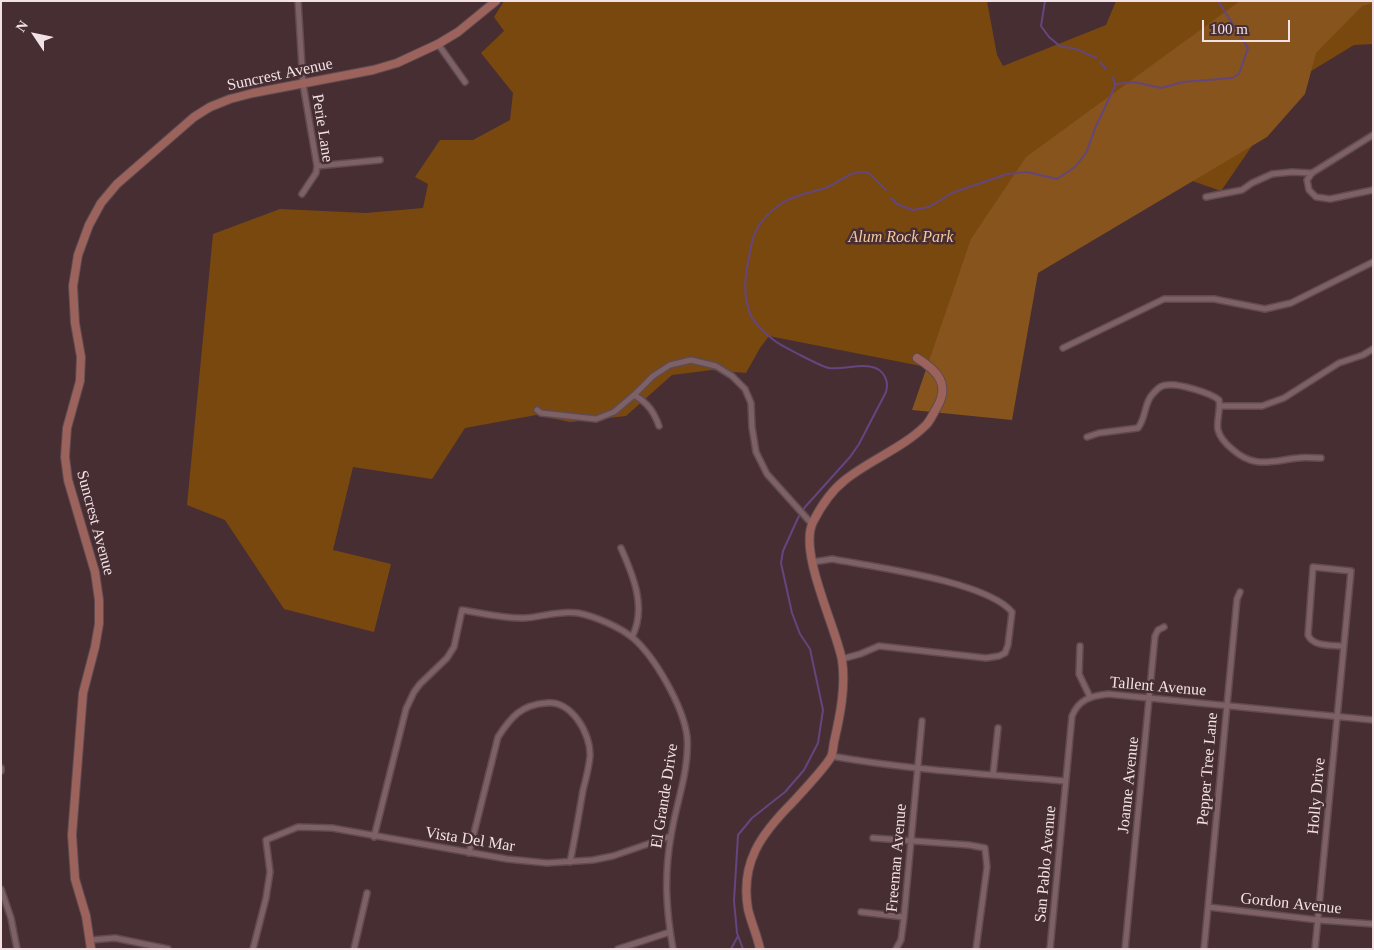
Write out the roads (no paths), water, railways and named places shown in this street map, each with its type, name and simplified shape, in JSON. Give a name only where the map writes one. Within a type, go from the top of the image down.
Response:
[{"type":"street","name":"Perie Lane","points":[[298,1],[302,84],[316,166],[316,173],[302,194]]},
{"type":"street","name":"Suncrest Avenue","points":[[91,949],[91,940],[75,879],[72,835],[83,693],[96,647],[100,600],[95,572],[68,480],[65,457],[67,428],[80,381],[81,357],[75,323],[73,286],[78,255],[89,224],[101,203],[117,184],[194,117],[210,107],[230,99],[373,70],[397,63],[438,44],[478,17],[496,1]]},
{"type":"street","points":[[438,44],[465,82]]},
{"type":"street","points":[[1373,135],[1312,173],[1307,180],[1308,186],[1316,197],[1330,199],[1373,190]]},
{"type":"street","points":[[316,166],[380,160]]},
{"type":"street","points":[[1206,197],[1242,190],[1272,174],[1312,173]]},
{"type":"street","points":[[1063,348],[1164,299],[1214,299],[1265,309],[1280,307],[1373,262]]},
{"type":"street","points":[[1220,406],[1262,406],[1284,398],[1339,363],[1363,355],[1373,349]]},
{"type":"street","points":[[760,949],[749,911],[746,891],[747,878],[754,854],[767,829],[801,793],[831,756],[838,723],[843,681],[842,659],[813,562],[810,543],[812,524],[822,505],[844,480],[908,439],[926,424],[941,401],[943,392],[941,379],[917,358]]},
{"type":"street","points":[[537,410],[596,419],[614,412],[653,376],[670,365],[691,360],[716,366],[732,376],[745,389],[752,403],[752,427],[756,452],[767,474],[812,524]]},
{"type":"street","points":[[1087,437],[1099,433],[1138,428],[1144,420],[1150,397],[1159,388],[1167,384],[1213,395],[1220,400],[1219,434],[1234,452],[1248,461],[1268,463],[1298,458],[1321,458]]},
{"type":"street","points":[[634,395],[644,401],[654,413],[659,426]]},
{"type":"street","points":[[621,548],[632,571],[638,596],[637,628],[632,638]]},
{"type":"street","points":[[813,562],[832,559],[949,581],[1001,603],[1012,612],[1008,645],[1005,653],[999,656],[986,658],[879,646],[842,659]]},
{"type":"street","name":"Holly Drive","points":[[1316,949],[1351,571],[1313,567],[1307,630],[1309,639],[1316,643],[1344,646]]},
{"type":"street","name":"Pepper Tree Lane","points":[[1204,949],[1226,706],[1237,599],[1240,592]]},
{"type":"street","name":"El Grande Drive","points":[[374,836],[406,709],[420,684],[447,658],[454,647],[462,610],[526,618],[559,612],[577,613],[600,620],[632,638],[648,656],[672,692],[682,714],[687,736],[686,760],[671,836],[666,882],[673,949]]},
{"type":"street","name":"Joanne Avenue","points":[[1125,949],[1155,636],[1158,630],[1164,627]]},
{"type":"street","points":[[1080,646],[1079,674],[1090,697]]},
{"type":"street","name":"Tallent Avenue","points":[[1066,781],[1072,716],[1080,702],[1090,697],[1108,694],[1373,720]]},
{"type":"street","points":[[469,853],[498,737],[508,720],[518,712],[529,706],[550,702],[560,704],[574,716],[585,735],[590,755],[570,862]]},
{"type":"street","name":"Freeman Avenue","points":[[896,949],[901,940],[904,917],[922,721]]},
{"type":"street","points":[[993,775],[998,728]]},
{"type":"street","points":[[831,756],[917,768],[1066,781]]},
{"type":"street","name":"San Pablo Avenue","points":[[1050,949],[1066,781]]},
{"type":"street","name":"Vista Del Mar","points":[[253,949],[266,898],[270,872],[266,840],[298,827],[332,828],[469,853],[527,861],[570,862],[593,860],[613,856],[671,836]]},
{"type":"street","points":[[873,838],[969,845],[985,848],[986,867],[976,949]]},
{"type":"street","points":[[1,889],[11,918],[17,949]]},
{"type":"street","points":[[354,949],[367,893]]},
{"type":"street","name":"Gordon Avenue","points":[[1208,907],[1318,920],[1373,924]]},
{"type":"street","points":[[861,912],[904,917]]},
{"type":"street","points":[[618,949],[670,932]]},
{"type":"street","points":[[91,940],[115,938],[168,949]]},
{"type":"waterway","points":[[1045,1],[1041,26],[1049,37],[1061,47],[1074,49],[1096,58]]},
{"type":"waterway","points":[[891,198],[897,204],[912,210],[929,207],[952,193],[1007,174],[1027,172],[1057,179],[1075,167],[1086,153],[1096,126],[1116,84],[1134,82],[1161,88],[1183,82],[1232,78],[1239,74],[1248,48],[1218,1]]},
{"type":"waterway","points":[[1100,62],[1106,69]]},
{"type":"waterway","points":[[1113,77],[1115,85]]},
{"type":"waterway","points":[[743,949],[737,933],[734,901],[738,835],[752,818],[785,792],[804,770],[818,743],[823,710],[810,649],[800,634],[792,613],[781,563],[783,551],[805,507],[850,457],[859,444],[886,392],[887,385],[887,381],[881,371],[875,368],[868,366],[825,367],[779,344],[755,322],[748,308],[745,292],[751,244],[758,227],[764,219],[787,200],[828,187],[858,172],[869,173],[886,190]]},
{"type":"waterway","points":[[731,949],[738,936]]},
{"type":"park label","name":"Alum Rock Park","points":[[901,238]]}]
